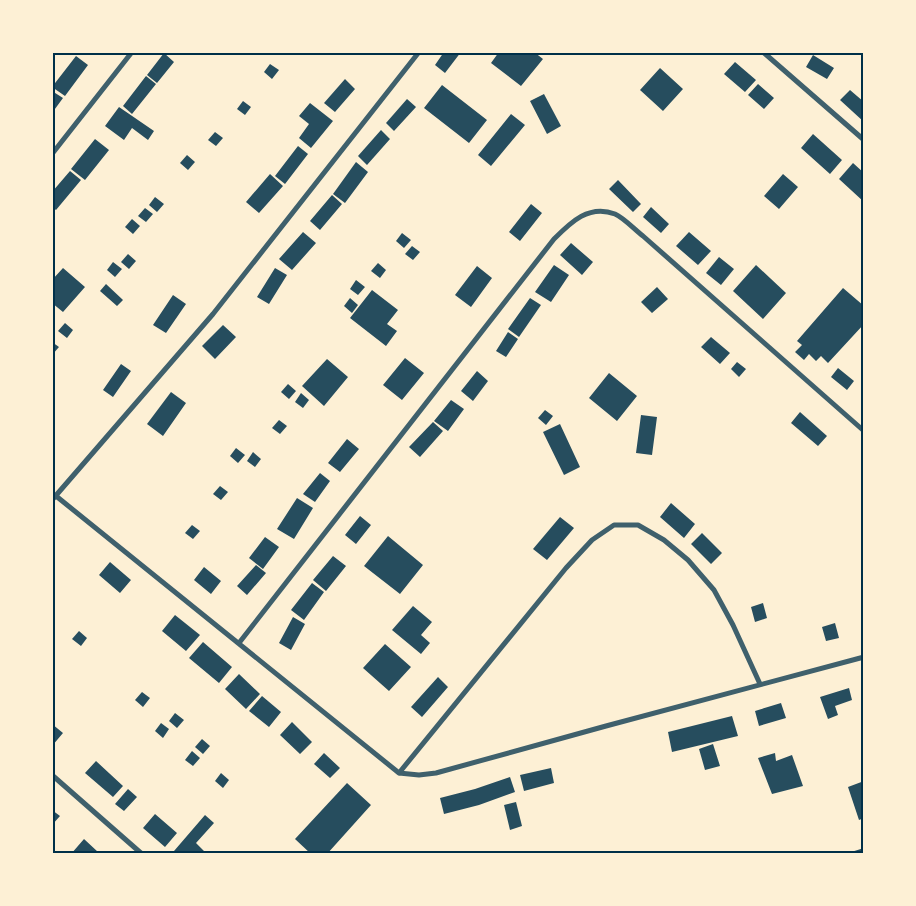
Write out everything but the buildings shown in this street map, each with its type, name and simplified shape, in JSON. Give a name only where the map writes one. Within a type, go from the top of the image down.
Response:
[{"type":"street","points":[[52,154],[132,52]]},
{"type":"street","points":[[419,52],[213,314],[54,498],[239,643],[399,773],[418,775],[436,773],[760,684],[864,658]]},
{"type":"street","points":[[763,52],[864,140]]},
{"type":"street","points":[[239,643],[554,239],[568,225],[584,214],[600,210],[616,215],[643,236],[864,431]]},
{"type":"street","points":[[399,773],[566,568],[592,540],[614,525],[638,525],[664,540],[688,560],[714,590],[733,625],[760,684]]},
{"type":"street","points":[[52,775],[142,854]]}]
